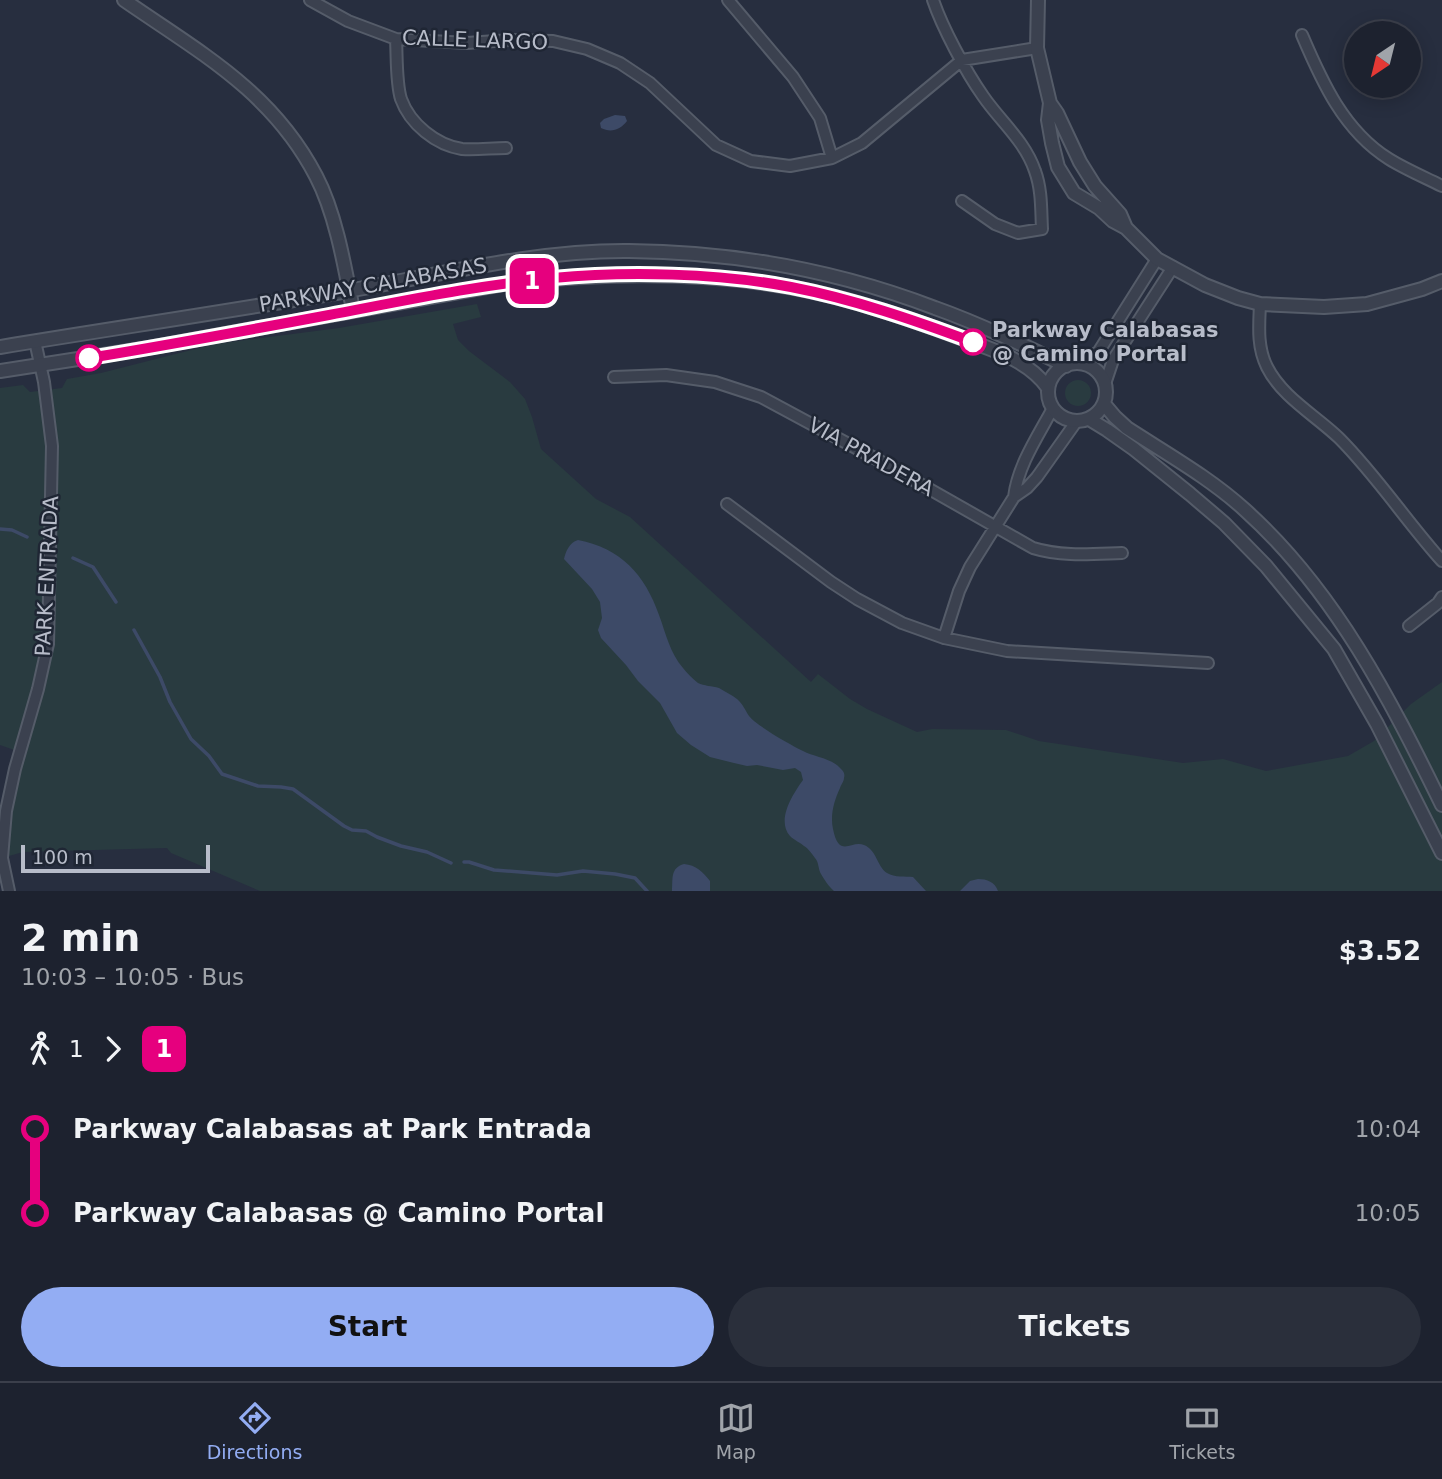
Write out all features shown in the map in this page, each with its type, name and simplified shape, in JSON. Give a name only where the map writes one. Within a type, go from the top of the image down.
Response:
[{"type":"street","points":[[124,0],[237,79],[281,123],[300,148],[317,177],[332,216],[353,310]]},
{"type":"street","name":"CALLE LARGO","points":[[310,0],[348,21],[396,39],[467,43],[554,41],[587,50],[620,63],[650,83],[716,145],[751,161],[790,166],[832,158],[862,143],[962,60]]},
{"type":"street","points":[[728,0],[793,77],[820,118],[832,158]]},
{"type":"street","points":[[933,0],[982,95],[1023,146],[1035,170],[1041,198],[1042,229],[1018,233],[995,224],[962,201]]},
{"type":"street","points":[[1038,0],[1037,48],[1050,103],[1048,120],[1058,167],[1074,193],[1126,228],[1157,259],[1205,285],[1260,304],[1324,307],[1367,304],[1442,281]]},
{"type":"street","points":[[1302,36],[1324,84],[1344,118],[1368,143],[1388,158],[1442,186]]},
{"type":"street","points":[[396,39],[400,97],[408,114],[420,127],[438,141],[459,148],[506,148]]},
{"type":"street","points":[[962,60],[1037,48]]},
{"type":"street","points":[[1050,103],[1058,113],[1080,162],[1095,186],[1120,214],[1126,228]]},
{"type":"street","name":"PARKWAY CALABASAS","points":[[0,347],[349,291],[491,264],[555,255],[627,251],[749,260],[809,271],[880,289],[965,319],[1066,366]]},
{"type":"street","points":[[1082,364],[1099,351],[1157,259]]},
{"type":"street","points":[[944,638],[970,567],[1014,497],[1027,488],[1082,420],[1095,415],[1104,404],[1105,384],[1113,360],[1173,267]]},
{"type":"street","name":"PARKWAY CALABASAS","points":[[0,371],[142,349],[469,289],[555,278],[652,275],[727,279],[790,287],[866,306],[930,326],[994,351],[1029,367],[1041,376],[1048,388]]},
{"type":"street","points":[[1260,304],[1259,342],[1265,364],[1273,378],[1339,439],[1381,485],[1442,561]]},
{"type":"street","name":"PARK ENTRADA","points":[[9,891],[1,858],[6,811],[48,644],[52,446],[35,341]]},
{"type":"street","points":[[1105,384],[1097,371],[1074,363],[1058,371],[1048,388],[1048,396],[1053,408],[1062,417],[1082,420],[1107,430],[1134,449],[1224,523],[1266,566],[1334,649],[1377,724],[1442,853]]},
{"type":"street","name":"VIA PRADERA","points":[[614,377],[666,375],[715,382],[761,397],[1033,548],[1084,555],[1122,553]]},
{"type":"street","points":[[1104,404],[1127,428],[1216,486],[1244,509],[1302,569],[1337,616],[1391,702],[1442,805]]},
{"type":"street","points":[[1014,497],[1016,482],[1053,408]]},
{"type":"street","points":[[1031,449],[1037,459],[1049,460]]},
{"type":"street","points":[[727,504],[857,599],[902,623],[944,638],[1007,651],[1208,663]]},
{"type":"street","points":[[1409,626],[1442,597]]},
{"type":"shaded area","points":[[477,304],[481,317],[453,324],[458,340],[510,382],[525,399],[541,449],[596,499],[630,517],[811,682],[818,674],[867,709],[917,732],[932,729],[1006,730],[1039,741],[1183,763],[1223,759],[1266,771],[1348,756],[1374,741],[1411,704],[1442,682],[1442,891],[260,891],[171,853],[167,848],[23,852],[2,858],[20,752],[0,745],[0,388],[23,385],[30,392],[62,388],[67,379],[215,344],[339,328]]},
{"type":"shaded area","points":[[1078,380],[1087,384],[1091,393],[1087,402],[1078,406],[1069,402],[1065,393],[1069,384]]},
{"type":"water","points":[[615,115],[625,116],[627,121],[615,130],[601,128],[600,123],[604,119]]},
{"type":"water","points":[[578,540],[607,549],[639,576],[653,601],[675,656],[698,683],[719,688],[739,701],[749,716],[766,730],[803,751],[833,762],[842,770],[844,779],[834,803],[832,819],[839,843],[842,846],[859,844],[868,847],[887,873],[913,877],[926,891],[834,891],[821,874],[812,853],[786,830],[785,815],[803,780],[801,772],[795,768],[783,770],[747,766],[710,757],[677,733],[660,703],[601,638],[598,630],[602,618],[600,602],[592,589],[564,559],[570,545]]},
{"type":"water","points":[[684,864],[696,867],[705,875],[710,881],[710,891],[672,891],[674,871]]},
{"type":"water","points":[[978,879],[995,885],[998,891],[960,891],[970,881]]},
{"type":"waterway","points":[[0,529],[12,530],[27,537]]},
{"type":"waterway","points":[[73,558],[93,567],[116,602]]},
{"type":"waterway","points":[[134,630],[191,739],[209,756],[222,774],[258,786],[293,789],[352,830],[366,831],[451,863]]},
{"type":"waterway","points":[[464,862],[494,870],[557,875],[583,871],[615,874],[635,878],[647,891]]},
{"type":"bus line","name":"1","points":[[89,358],[469,289],[555,278],[624,275],[727,279],[790,287],[866,306],[973,342]]},
{"type":"place","name":"Parkway Calabasas @ Camino Portal","points":[[973,342]]}]
